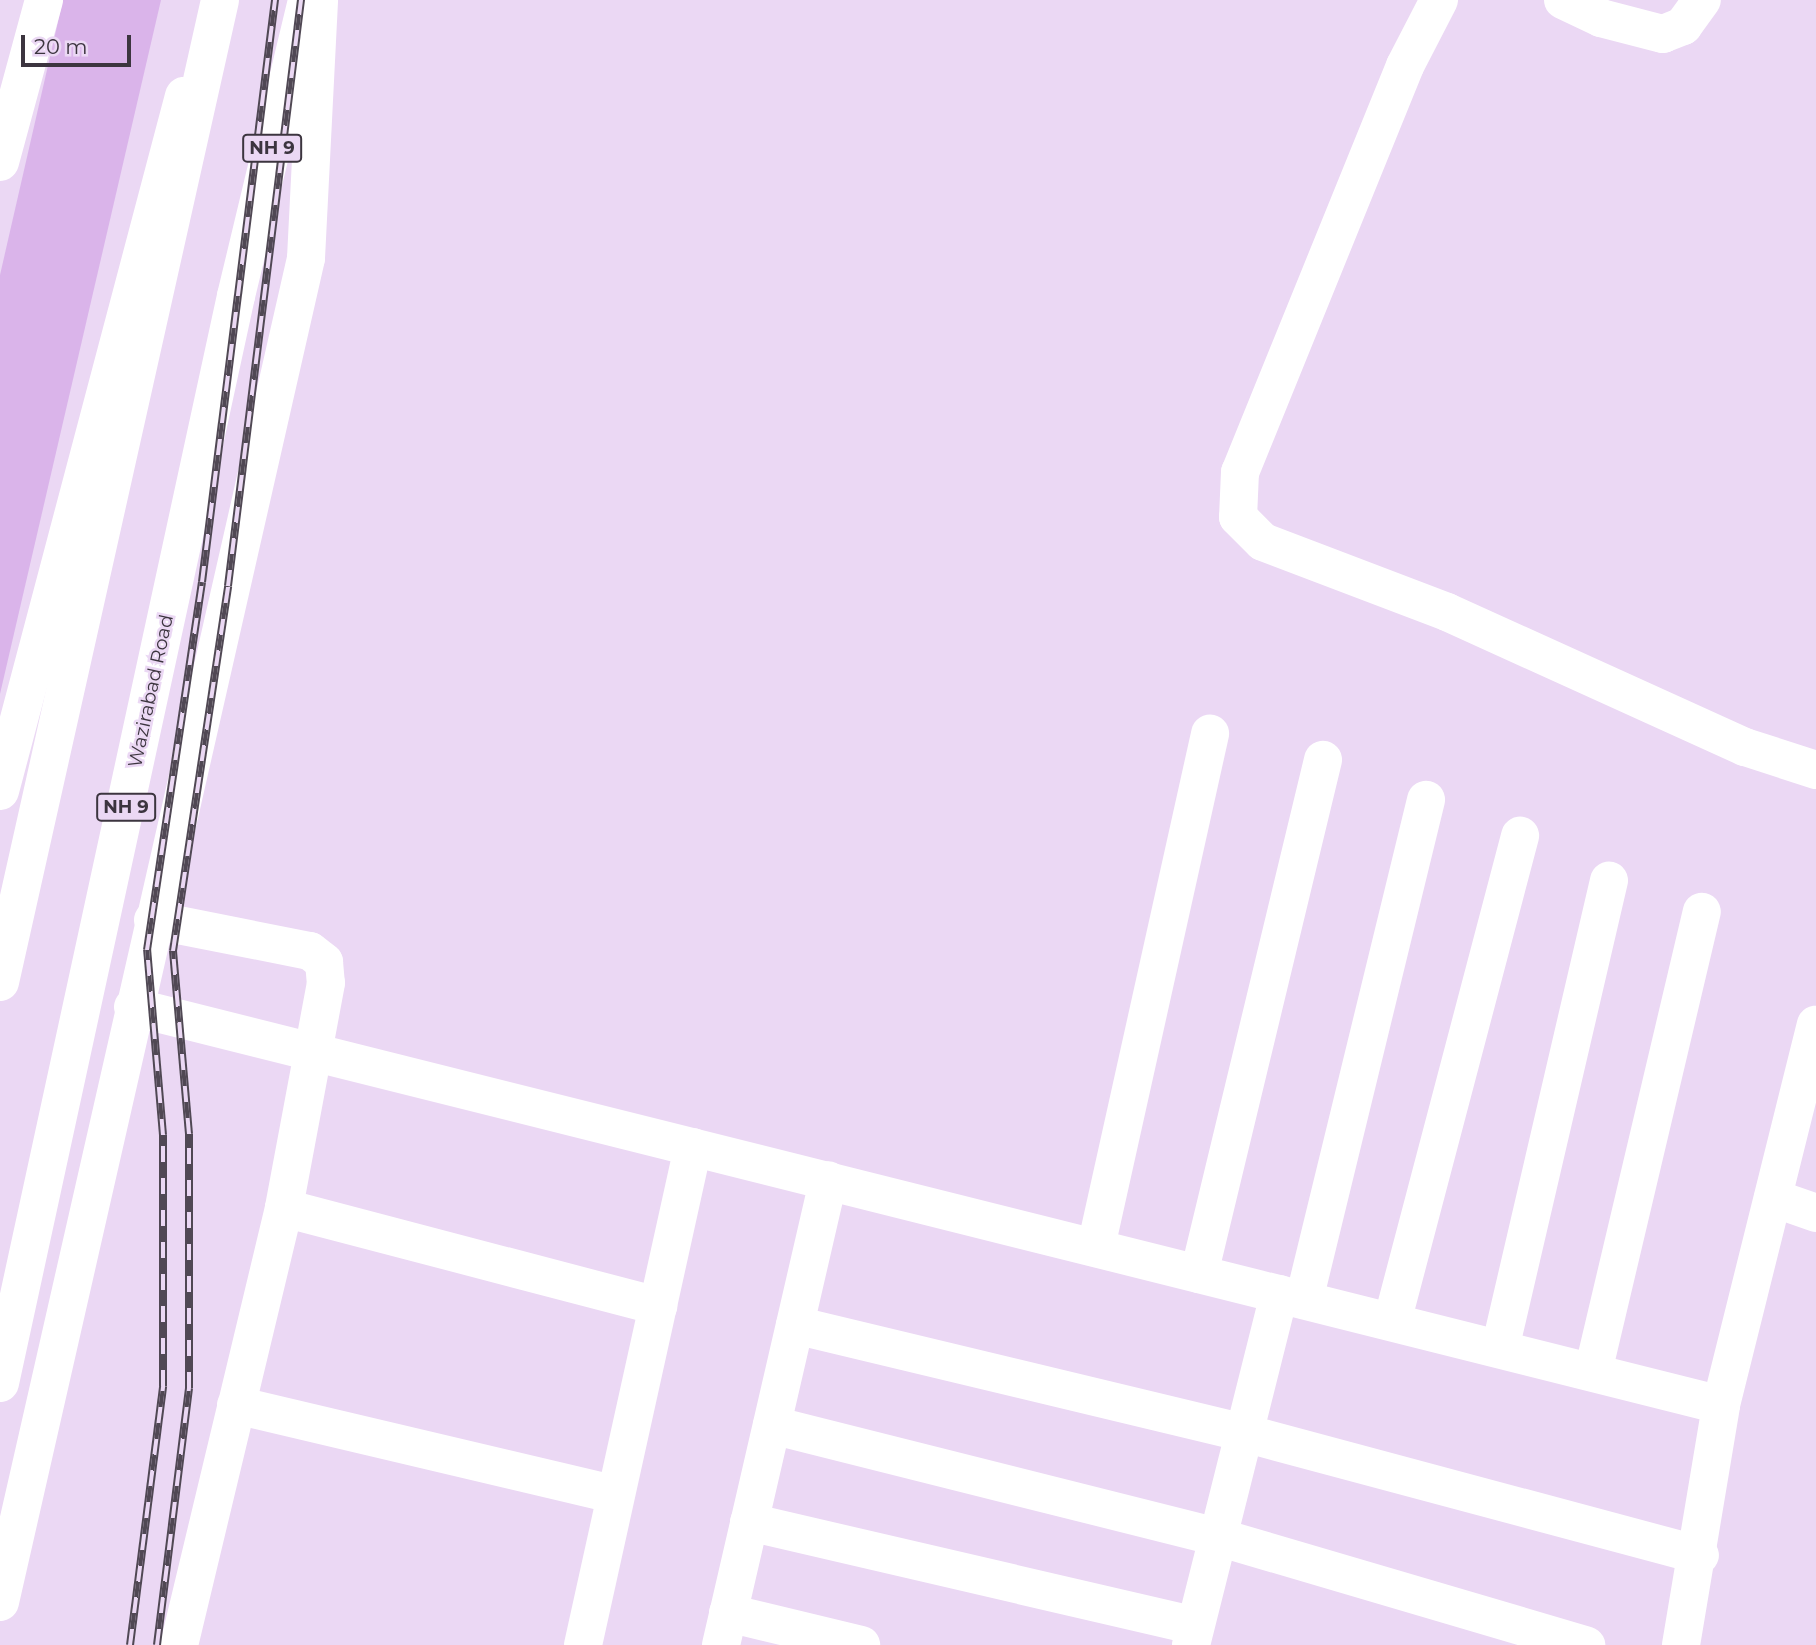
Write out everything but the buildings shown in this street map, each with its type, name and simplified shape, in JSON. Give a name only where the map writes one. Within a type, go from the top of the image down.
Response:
[{"type":"main road","points":[[0,162],[44,0]]},
{"type":"main road","points":[[0,791],[166,153],[214,0]]},
{"type":"main road","points":[[0,982],[220,0]]},
{"type":"main road","name":"Wazirabad Road","points":[[0,1383],[236,296],[307,0]]},
{"type":"main road","points":[[0,1602],[153,919],[306,258],[319,0]]},
{"type":"main road","points":[[1439,0],[1405,66],[1240,472],[1238,517],[1262,542],[1447,612],[1745,747],[1816,770]]},
{"type":"main road","points":[[1563,0],[1601,18],[1663,34],[1683,26],[1702,0]]},
{"type":"main road","points":[[1096,1247],[1210,734]]},
{"type":"main road","points":[[1199,1274],[1323,760]]},
{"type":"main road","points":[[749,1522],[1193,1635],[1244,1433],[1291,1297],[1426,800]]},
{"type":"main road","points":[[1392,1322],[1520,836]]},
{"type":"main road","points":[[1500,1349],[1609,880]]},
{"type":"main road","points":[[1593,1372],[1702,912]]},
{"type":"main road","points":[[153,919],[310,951],[324,962],[327,983],[284,1208],[179,1645]]},
{"type":"main road","points":[[133,1007],[1721,1405]]},
{"type":"main road","points":[[1681,1645],[1700,1555],[1721,1405],[1816,1025]]},
{"type":"main road","points":[[583,1645],[612,1494],[693,1147]]},
{"type":"main road","points":[[828,1180],[724,1629],[861,1645]]},
{"type":"main road","points":[[1773,1198],[1816,1213]]},
{"type":"main road","points":[[284,1208],[658,1306]]},
{"type":"main road","points":[[795,1325],[1244,1433],[1700,1555]]},
{"type":"main road","points":[[236,1405],[612,1494]]},
{"type":"main road","points":[[772,1425],[1217,1537],[1586,1645]]},
{"type":"shaded area","points":[[63,0],[161,0],[0,694],[0,275]]},
{"type":"railway","points":[[130,1645],[163,1386],[163,1135],[147,950],[202,582],[275,0]]},
{"type":"railway","points":[[157,1645],[189,1388],[189,1134],[173,951],[228,586],[301,0]]}]
